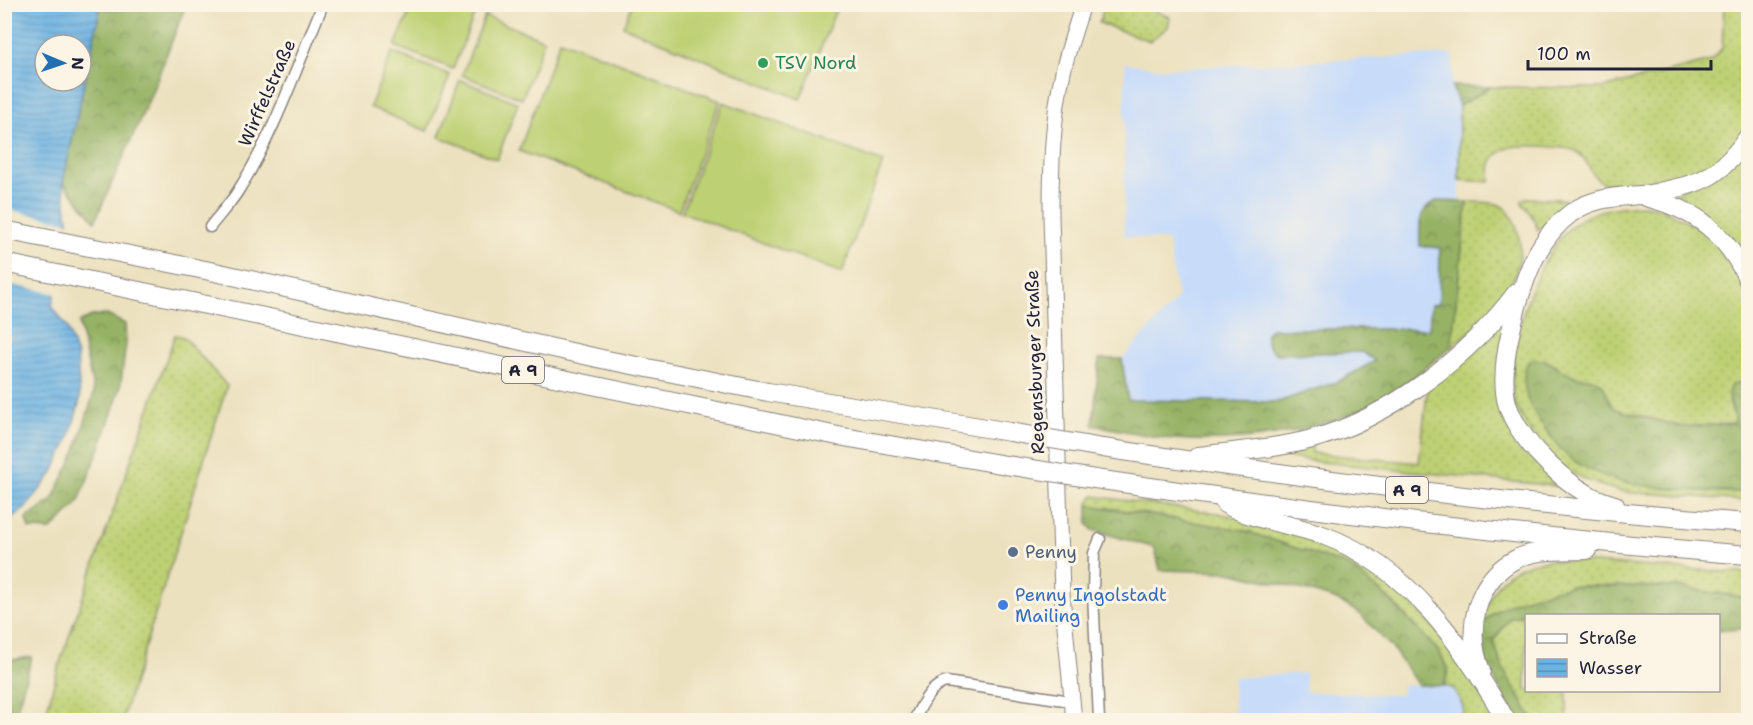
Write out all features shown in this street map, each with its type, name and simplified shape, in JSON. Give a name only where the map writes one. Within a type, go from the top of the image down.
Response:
[{"type":"highway","name":"A 9","points":[[1175,459],[1284,445],[1312,439],[1382,410],[1412,391],[1463,350],[1493,322],[1523,283],[1551,232],[1571,213],[1594,201],[1642,195],[1705,180],[1728,163],[1749,137]]},
{"type":"highway","name":"A 9","points":[[1642,195],[1671,203],[1710,227],[1734,254],[1749,280]]},
{"type":"highway","name":"A 9","points":[[4,230],[214,272],[613,361],[768,392],[1103,448],[1359,485],[1745,523]]},
{"type":"highway","name":"A 9","points":[[4,263],[838,436],[1006,465],[1184,492],[1576,540],[1746,558]]},
{"type":"highway","name":"A 9","points":[[1523,283],[1507,347],[1505,366],[1505,393],[1515,420],[1542,458],[1568,481],[1591,496],[1640,514]]},
{"type":"highway","name":"A 9","points":[[1184,492],[1225,504],[1331,518],[1603,549],[1746,558]]},
{"type":"highway","name":"A 9","points":[[1225,504],[1244,514],[1325,536],[1354,549],[1378,564],[1416,596],[1444,625],[1485,684],[1506,720]]},
{"type":"highway","name":"A 9","points":[[1485,684],[1477,660],[1473,621],[1480,598],[1495,577],[1519,558],[1541,552],[1603,549]]},
{"type":"street","name":"Wirffelstraße","points":[[210,227],[238,192],[268,134],[323,4]]},
{"type":"street","name":"Regensburger Straße","points":[[1074,720],[1060,565],[1051,164],[1054,124],[1063,72],[1083,4]]},
{"type":"street","points":[[1099,720],[1093,593],[1094,553],[1100,539]]},
{"type":"street","points":[[914,720],[932,690],[938,684],[946,682],[1071,701]]},
{"type":"shaded area","points":[[1453,54],[1452,86],[1459,106],[1460,201],[1437,329],[1339,381],[1278,402],[1128,400],[1122,359],[1178,298],[1168,241],[1124,236],[1125,63],[1163,69]]},
{"type":"shaded area","points":[[1305,673],[1306,692],[1401,695],[1403,685],[1453,687],[1463,706],[1462,720],[1235,720],[1233,678]]},
{"type":"green space","points":[[413,4],[456,5],[475,13],[453,69],[395,46]]},
{"type":"green space","name":"TSV Nord","points":[[632,4],[838,5],[800,99],[623,26]]},
{"type":"green space","points":[[101,5],[186,5],[148,102],[95,221],[63,182],[82,93],[93,93],[93,42]]},
{"type":"green space","points":[[1105,5],[1158,5],[1157,12],[1170,17],[1168,27],[1150,41],[1099,23]]},
{"type":"green space","points":[[1724,5],[1748,5],[1748,125],[1741,139],[1713,168],[1673,183],[1607,184],[1601,182],[1593,174],[1585,159],[1576,151],[1555,147],[1517,146],[1504,150],[1494,157],[1490,168],[1490,182],[1459,180],[1459,106],[1490,87],[1603,88],[1711,61],[1722,48]]},
{"type":"green space","points":[[485,16],[544,40],[522,99],[462,75]]},
{"type":"green space","points":[[560,40],[720,101],[679,211],[519,151]]},
{"type":"green space","points":[[392,52],[450,75],[427,131],[370,107]]},
{"type":"green space","points":[[460,80],[518,103],[497,159],[439,137]]},
{"type":"green space","points":[[1452,86],[1490,87],[1459,106]]},
{"type":"green space","points":[[723,102],[883,162],[842,273],[682,212]]},
{"type":"green space","points":[[1748,148],[1748,266],[1675,198],[1675,194]]},
{"type":"green space","points":[[1526,198],[1563,199],[1566,204],[1538,231],[1534,219],[1522,203],[1522,200]]},
{"type":"green space","points":[[1436,201],[1467,202],[1451,347],[1394,391],[1351,414],[1327,422],[1251,438],[1174,439],[1093,425],[1099,359],[1122,359],[1128,400],[1278,402],[1339,381],[1375,361],[1362,352],[1278,354],[1267,343],[1266,333],[1271,329],[1429,329],[1431,305],[1439,304],[1440,248],[1420,246],[1420,220],[1425,210]]},
{"type":"green space","points":[[1467,202],[1490,202],[1508,211],[1516,226],[1520,245],[1519,262],[1513,279],[1493,309],[1451,347]]},
{"type":"green space","points":[[1645,205],[1661,208],[1709,233],[1740,277],[1748,298],[1748,384],[1729,401],[1735,418],[1733,424],[1682,427],[1615,409],[1609,401],[1577,377],[1571,376],[1545,360],[1530,361],[1525,370],[1613,479],[1705,492],[1748,489],[1747,501],[1626,492],[1586,480],[1558,464],[1544,451],[1524,421],[1515,400],[1512,372],[1520,324],[1538,274],[1551,252],[1565,233],[1587,216],[1611,208]]},
{"type":"green space","points":[[1509,314],[1498,377],[1565,487],[1311,461],[1259,452],[1312,443],[1312,453],[1419,463],[1428,384]]},
{"type":"green space","points":[[107,315],[125,324],[126,344],[120,389],[102,442],[78,503],[51,530],[29,529],[26,519],[52,500],[75,453],[94,393],[79,323],[91,316]]},
{"type":"green space","points":[[175,335],[184,337],[227,386],[122,720],[44,720],[59,665]]},
{"type":"green space","points":[[1535,359],[1549,362],[1574,376],[1598,381],[1604,387],[1610,404],[1615,409],[1682,427],[1733,424],[1734,414],[1729,390],[1731,385],[1748,384],[1748,489],[1740,492],[1652,487],[1608,477],[1588,469],[1570,458],[1560,448],[1529,403],[1524,376],[1526,365]]},
{"type":"green space","points":[[1093,496],[1217,513],[1266,523],[1342,549],[1394,584],[1449,642],[1498,720],[1462,720],[1463,706],[1453,688],[1444,686],[1448,670],[1440,653],[1389,599],[1349,566],[1310,553],[1172,518],[1088,505]]},
{"type":"green space","points":[[1088,505],[1243,530],[1349,566],[1389,599],[1440,653],[1448,671],[1444,686],[1418,685],[1393,649],[1358,612],[1335,599],[1230,572],[1160,570],[1155,548],[1093,530],[1088,524]]},
{"type":"green space","points":[[1550,560],[1743,573],[1748,578],[1748,598],[1677,587],[1570,586],[1480,627],[1489,599],[1502,579],[1522,566]]},
{"type":"green space","points":[[1570,586],[1677,587],[1748,598],[1748,628],[1720,631],[1720,614],[1533,613],[1510,618],[1493,641],[1503,669],[1533,720],[1517,720],[1487,666],[1480,627],[1498,610],[1533,596]]},
{"type":"green space","points":[[1525,615],[1525,692],[1567,692],[1567,720],[1533,720],[1503,669],[1493,641],[1510,618]]},
{"type":"green space","points":[[32,657],[14,720],[5,720],[5,661]]},
{"type":"water","points":[[5,5],[101,5],[93,42],[93,33],[33,33],[33,93],[82,93],[63,182],[69,226],[52,306],[67,327],[77,356],[80,400],[69,439],[52,474],[25,509],[5,522]]},
{"type":"pier","points":[[5,209],[72,223],[58,294],[4,283]]},
{"type":"place","name":"TSV Nord","points":[[763,63]]},
{"type":"place","name":"Penny","points":[[1013,552]]},
{"type":"place","name":"Penny Ingolstadt Mailing","points":[[1003,605]]}]
